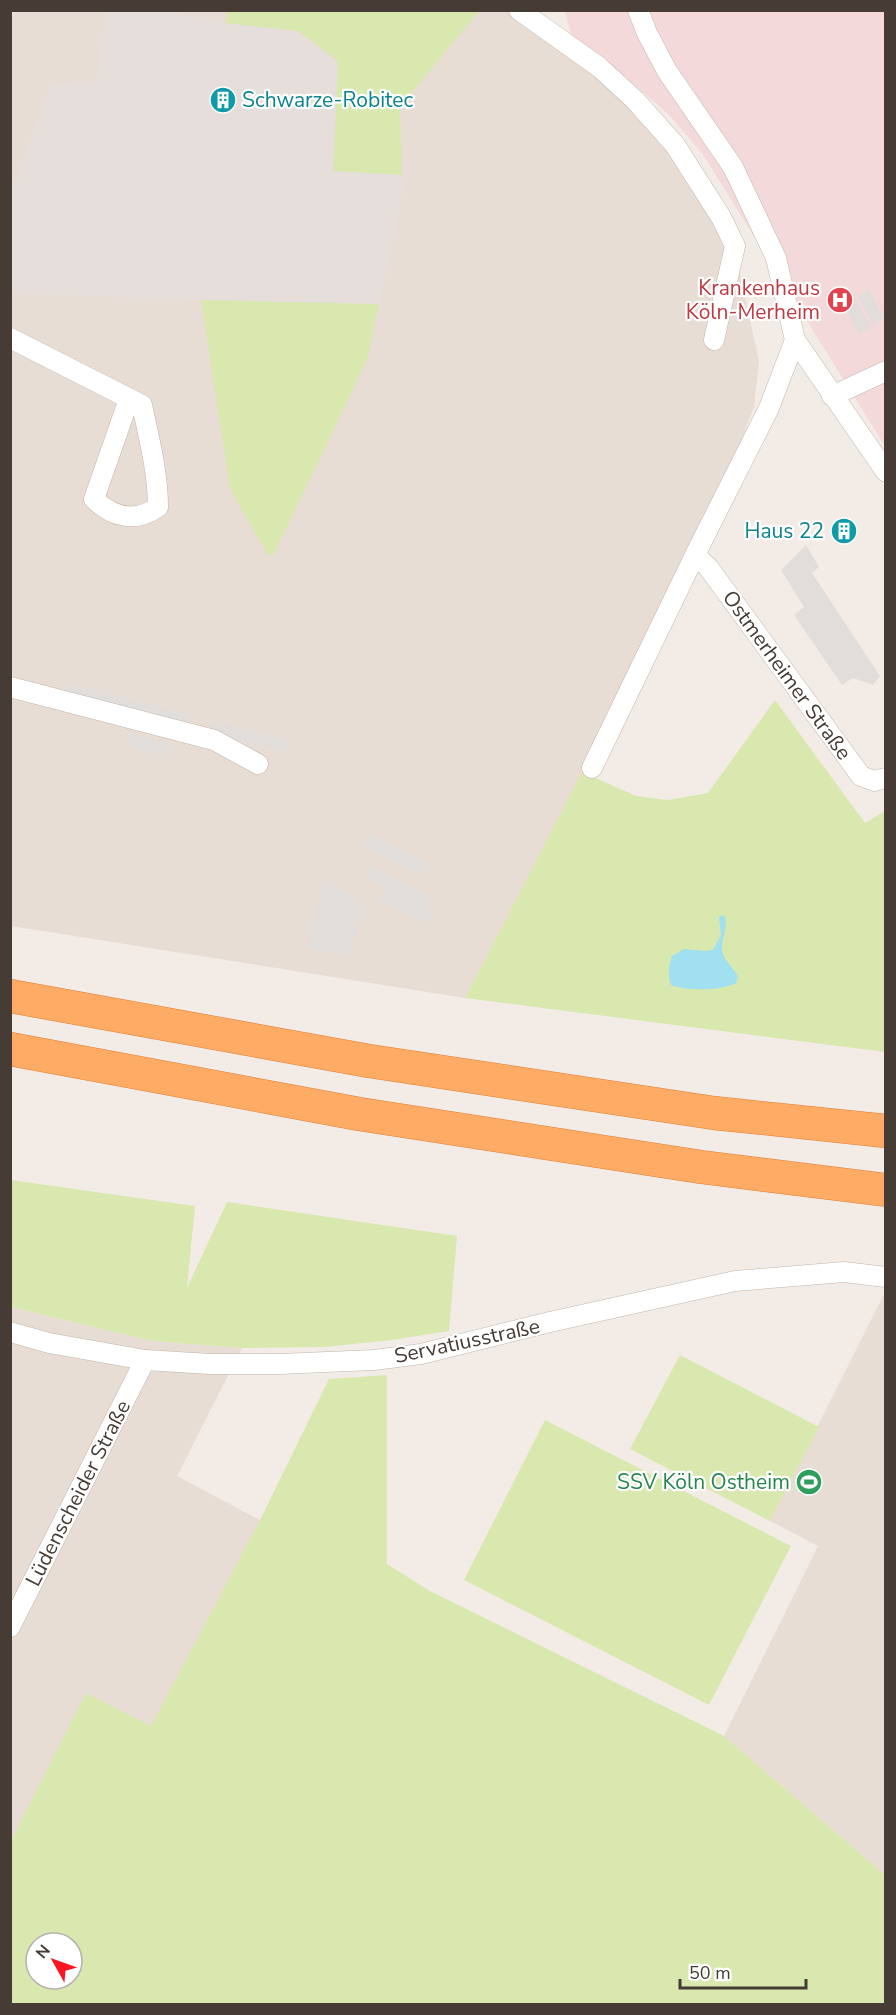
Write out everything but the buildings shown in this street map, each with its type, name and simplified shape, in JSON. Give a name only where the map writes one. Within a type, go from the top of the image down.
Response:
[{"type":"highway","points":[[10,996],[369,1061],[714,1113],[885,1131]]},
{"type":"highway","points":[[10,1048],[359,1114],[701,1167],[885,1190]]},
{"type":"street","points":[[519,10],[599,67],[635,100],[675,145],[721,217],[735,246],[714,340]]},
{"type":"street","points":[[638,10],[667,71],[733,167],[776,258],[795,340],[885,472]]},
{"type":"street","points":[[10,338],[142,405],[153,458],[158,507],[147,514],[120,516],[105,510],[94,499],[129,399]]},
{"type":"street","points":[[592,768],[695,555],[770,408],[795,340]]},
{"type":"street","points":[[832,396],[885,370]]},
{"type":"street","name":"Ostmerheimer Straße","points":[[695,555],[708,567],[861,776],[874,781],[885,778]]},
{"type":"street","points":[[10,687],[214,740],[258,764]]},
{"type":"street","name":"Servatiusstraße","points":[[10,1332],[49,1343],[145,1360],[210,1364],[280,1364],[374,1360],[421,1354],[550,1322],[735,1281],[844,1272],[885,1276]]},
{"type":"street","name":"Lüdenscheider Straße","points":[[10,1627],[145,1360]]},
{"type":"shaded area","points":[[15,10],[533,11],[572,39],[728,218],[759,361],[754,406],[737,453],[582,772],[465,998],[11,926],[10,22]]},
{"type":"shaded area","points":[[106,11],[166,11],[225,23],[298,31],[400,107],[403,191],[367,360],[273,556],[267,554],[230,489],[201,300],[11,293],[11,180],[17,181],[51,84],[97,82]]},
{"type":"shaded area","name":"Krankenhaus Köln-Merheim","points":[[565,11],[885,11],[885,446],[702,153],[670,116],[626,77],[572,38]]},
{"type":"shaded area","points":[[869,290],[884,318],[873,324],[858,296]]},
{"type":"shaded area","points":[[853,294],[871,327],[859,334],[841,300]]},
{"type":"shaded area","points":[[806,545],[819,567],[812,573],[880,676],[873,685],[853,678],[842,685],[794,615],[804,607],[781,570]]},
{"type":"shaded area","points":[[67,683],[191,715],[188,727],[64,695]]},
{"type":"shaded area","points":[[211,720],[291,741],[288,753],[208,732]]},
{"type":"shaded area","points":[[130,733],[168,744],[164,756],[126,745]]},
{"type":"shaded area","points":[[369,836],[426,863],[421,874],[364,846]]},
{"type":"shaded area","points":[[370,867],[431,897],[426,907],[433,910],[427,923],[379,900],[385,888],[368,878]]},
{"type":"shaded area","points":[[324,881],[338,885],[362,907],[349,956],[307,947]]},
{"type":"shaded area","points":[[885,1292],[885,1875],[724,1736],[818,1546],[770,1521]]},
{"type":"shaded area","points":[[11,1307],[152,1341],[242,1348],[177,1476],[260,1520],[151,1727],[86,1694],[11,1841]]},
{"type":"green space","points":[[228,10],[479,11],[400,107],[402,175],[333,171],[338,61],[298,31],[225,23]]},
{"type":"green space","points":[[201,300],[379,304],[367,360],[273,556],[267,554],[230,489]]},
{"type":"green space","points":[[775,700],[865,823],[885,811],[885,1052],[465,998],[582,772],[636,796],[668,800],[708,793]]},
{"type":"green space","points":[[11,1180],[195,1206],[187,1288],[227,1202],[457,1236],[449,1331],[325,1347],[242,1348],[152,1341],[11,1307]]},
{"type":"green space","points":[[680,1355],[819,1427],[770,1521],[630,1449]]},
{"type":"green space","points":[[387,1375],[387,1564],[430,1591],[724,1736],[885,1875],[885,2004],[11,2004],[11,1841],[86,1693],[151,1726],[260,1520],[329,1379]]},
{"type":"green space","points":[[545,1420],[791,1546],[709,1705],[464,1580]]},
{"type":"water","points":[[724,915],[726,922],[722,952],[738,977],[736,983],[722,988],[704,989],[671,985],[669,970],[672,956],[684,949],[713,950],[721,935],[719,917]]},
{"type":"place","name":"Schwarze-Robitec","points":[[223,100]]},
{"type":"place","name":"Krankenhaus Köln-Merheim","points":[[840,300]]},
{"type":"place","name":"Haus 22","points":[[844,531]]},
{"type":"place","name":"SSV Köln Ostheim","points":[[809,1482]]}]
